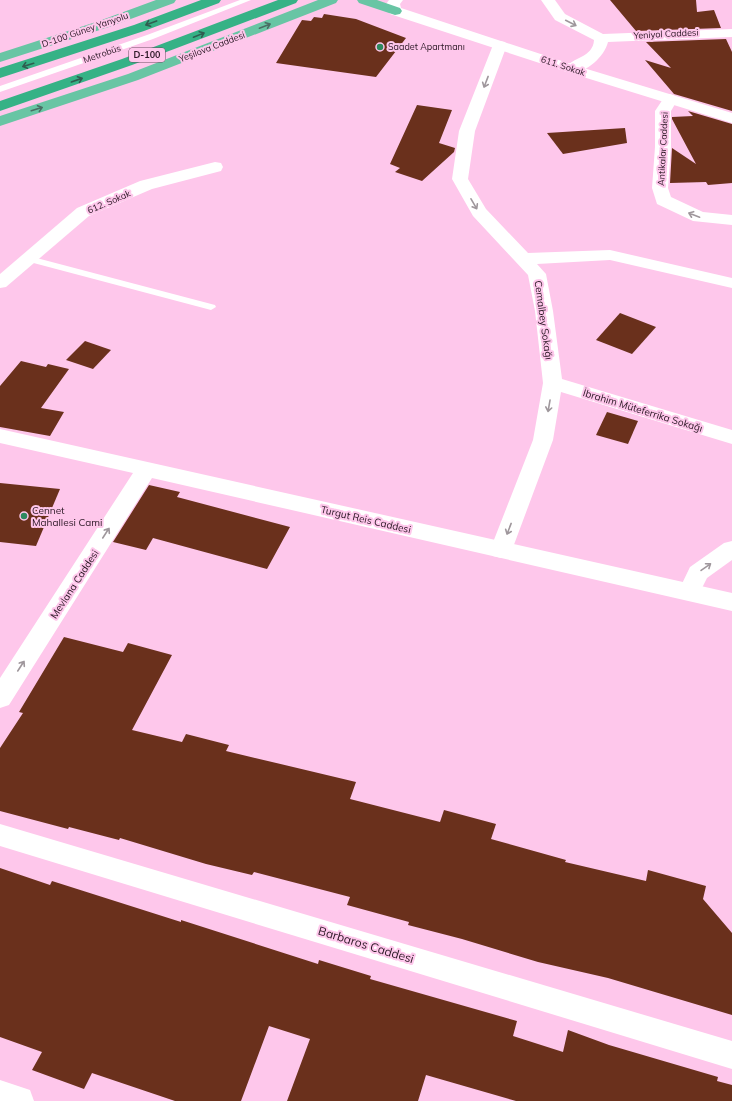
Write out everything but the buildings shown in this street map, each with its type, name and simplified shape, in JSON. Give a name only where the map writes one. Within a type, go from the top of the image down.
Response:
[{"type":"highway","points":[[0,73],[139,28],[214,0]]},
{"type":"highway","name":"D-100","points":[[0,106],[127,62],[291,0]]},
{"type":"main road","name":"D-100 Güney Yanyolu","points":[[0,58],[104,24],[169,0]]},
{"type":"main road","name":"Yeşilova Caddesi","points":[[0,121],[133,77],[331,0]]},
{"type":"main road","points":[[364,0],[396,5]]},
{"type":"street","points":[[548,0],[560,17],[601,38],[601,45],[584,64],[572,69]]},
{"type":"street","name":"611. Sokak","points":[[396,5],[500,45],[572,69],[732,118]]},
{"type":"street","name":"Yeniyol Caddesi","points":[[601,38],[732,32]]},
{"type":"street","name":"Cemalbey Sokağı","points":[[500,45],[467,131],[460,179],[479,212],[537,274],[544,311],[553,383],[543,440],[501,550]]},
{"type":"street","name":"Antikalar Caddesi","points":[[670,99],[664,111],[660,188],[663,200],[699,217],[732,220]]},
{"type":"street","name":"612. Sokak","points":[[0,283],[83,212],[146,185],[216,167]]},
{"type":"street","points":[[523,259],[610,255],[732,283]]},
{"type":"street","name":"İbrahim Müteferrika Sokağı","points":[[553,383],[732,437]]},
{"type":"street","name":"Turgut Reis Caddesi","points":[[0,436],[732,602]]},
{"type":"street","name":"Mevlana Caddesi","points":[[0,698],[147,469]]},
{"type":"street","points":[[689,592],[698,573],[732,549]]},
{"type":"street","name":"Barbaros Caddesi","points":[[0,835],[732,1055]]},
{"type":"street","points":[[0,1095],[19,1101]]},
{"type":"lane","name":"Metrobüs","points":[[0,89],[142,40],[247,0]]},
{"type":"lane","points":[[29,259],[211,308]]},
{"type":"place","name":"Saadet Apartmanı","points":[[380,47]]},
{"type":"place","name":"Cennet Mahallesi Cami","points":[[24,516]]}]
